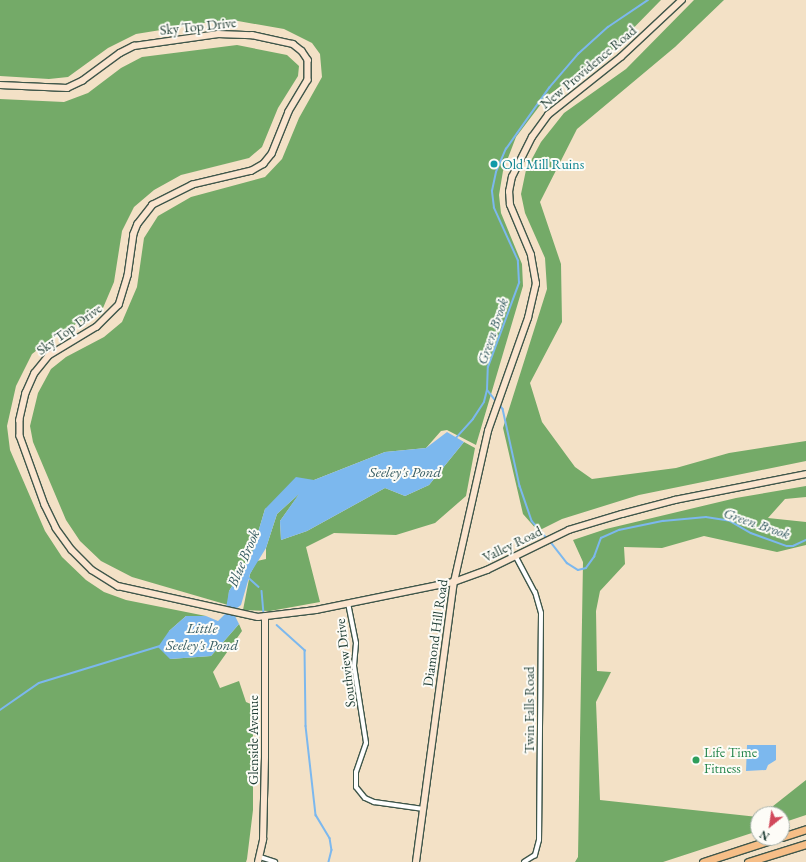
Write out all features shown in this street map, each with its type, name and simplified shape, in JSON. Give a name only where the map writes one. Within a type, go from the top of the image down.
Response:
[{"type":"highway","points":[[790,833],[806,828]]},
{"type":"highway","points":[[748,862],[806,844]]},
{"type":"highway","points":[[703,862],[752,846]]},
{"type":"main road","name":"New Providence Road","points":[[495,411],[528,318],[536,284],[532,255],[510,205],[510,185],[518,163],[548,115],[621,57],[682,0]]},
{"type":"main road","name":"Sky Top Drive","points":[[0,85],[67,88],[82,82],[120,53],[134,46],[218,34],[252,35],[293,44],[302,51],[308,60],[308,80],[289,112],[272,154],[264,164],[252,171],[193,185],[163,198],[145,212],[134,234],[128,276],[119,304],[97,327],[55,351],[40,365],[30,382],[20,420],[22,447],[45,505],[64,541],[82,561],[105,580],[118,586],[226,610]]},
{"type":"main road","name":"Diamond Hill Road","points":[[416,862],[425,809],[454,582],[484,444],[495,411]]},
{"type":"main road","name":"Valley Road","points":[[226,610],[265,617],[348,603],[454,582],[516,557],[555,536],[675,500],[806,474]]},
{"type":"main road","name":"Glenside Avenue","points":[[259,860],[263,840],[265,757],[265,617]]},
{"type":"street","name":"Twin Falls Road","points":[[516,557],[535,592],[541,613],[540,840],[535,855],[524,862]]},
{"type":"street","name":"Southview Drive","points":[[348,603],[356,643],[354,666],[366,743],[356,772],[356,787],[365,798],[374,802],[425,809]]},
{"type":"street","points":[[259,860],[275,862]]},
{"type":"green space","points":[[0,0],[661,0],[611,51],[547,96],[516,137],[503,171],[499,195],[501,213],[522,264],[523,286],[476,445],[447,430],[441,431],[426,448],[385,452],[314,480],[265,509],[251,556],[229,591],[228,605],[132,577],[101,561],[80,541],[66,520],[33,442],[30,426],[38,393],[51,369],[66,357],[104,337],[122,322],[137,287],[144,238],[158,216],[191,197],[265,177],[282,159],[299,118],[322,77],[320,54],[312,43],[284,29],[238,21],[204,23],[136,34],[108,48],[68,77],[49,79],[0,76]]},
{"type":"green space","points":[[694,0],[724,0],[675,47],[577,129],[540,202],[561,264],[562,322],[530,383],[542,422],[575,467],[592,479],[676,468],[729,453],[806,441],[806,461],[639,495],[562,519],[538,531],[523,514],[503,428],[547,289],[545,258],[525,213],[521,194],[526,170],[541,142],[564,113],[626,69]]},
{"type":"green space","points":[[237,45],[287,55],[299,66],[298,76],[278,108],[262,147],[249,158],[181,175],[154,190],[134,207],[122,231],[114,282],[103,308],[54,337],[32,354],[16,386],[7,426],[10,450],[45,531],[62,557],[86,580],[104,592],[126,600],[206,616],[186,616],[169,631],[170,659],[211,656],[239,624],[242,631],[213,672],[220,688],[239,681],[246,702],[253,705],[253,810],[247,859],[246,862],[0,862],[0,99],[64,102],[88,93],[121,68],[142,57]]},
{"type":"green space","points":[[464,442],[475,448],[466,496],[435,523],[396,535],[334,533],[306,547],[320,602],[270,611],[243,610],[250,574],[257,561],[266,559],[266,548],[277,514],[300,493],[280,521],[281,540],[307,531],[385,488],[405,496],[429,485]]},
{"type":"green space","points":[[806,486],[806,497],[785,499],[768,518],[806,522],[806,545],[777,552],[704,536],[662,548],[624,547],[625,564],[600,591],[596,611],[597,671],[611,672],[596,702],[600,800],[750,816],[750,834],[663,862],[575,862],[578,857],[583,562],[573,540],[606,529],[736,498]]},
{"type":"green space","points":[[806,780],[806,815],[790,820],[790,806],[773,806]]},
{"type":"water","name":"Seeley's Pond","points":[[447,432],[464,442],[429,485],[405,496],[385,488],[307,531],[281,540],[280,521],[299,494],[277,514],[266,548],[250,574],[241,605],[237,608],[235,616],[239,624],[211,656],[170,659],[158,647],[169,631],[186,616],[206,616],[218,621],[225,614],[229,591],[251,556],[265,509],[296,477],[314,480],[385,452],[426,448]]},
{"type":"water","points":[[747,745],[776,745],[776,760],[768,765],[766,770],[746,771]]},
{"type":"waterway","name":"Green Brook","points":[[497,403],[487,390],[488,367],[519,283],[518,261],[494,208],[492,191],[496,172],[506,149],[549,88],[578,54],[608,27],[648,0]]},
{"type":"waterway","name":"Blue Brook","points":[[456,438],[473,419],[484,402],[487,390]]},
{"type":"waterway","name":"Green Brook","points":[[500,405],[503,409],[520,486],[532,521],[547,538]]},
{"type":"waterway","name":"Green Brook","points":[[550,541],[567,563],[578,570],[586,568],[594,557],[601,538],[619,530],[663,521],[706,517],[730,521],[751,533],[787,546],[793,546],[806,540]]},
{"type":"waterway","points":[[249,578],[259,587]]},
{"type":"waterway","points":[[262,591],[264,612]]},
{"type":"waterway","points":[[277,625],[305,650],[306,726],[316,815],[330,838],[332,850],[329,862]]},
{"type":"waterway","name":"Blue Brook","points":[[0,710],[39,683],[160,646]]},
{"type":"place","name":"Old Mill Ruins","points":[[494,164]]},
{"type":"place","name":"Life Time Fitness","points":[[696,760]]},
{"type":"water label","name":"Little Seeley's Pond","points":[[202,636]]}]
